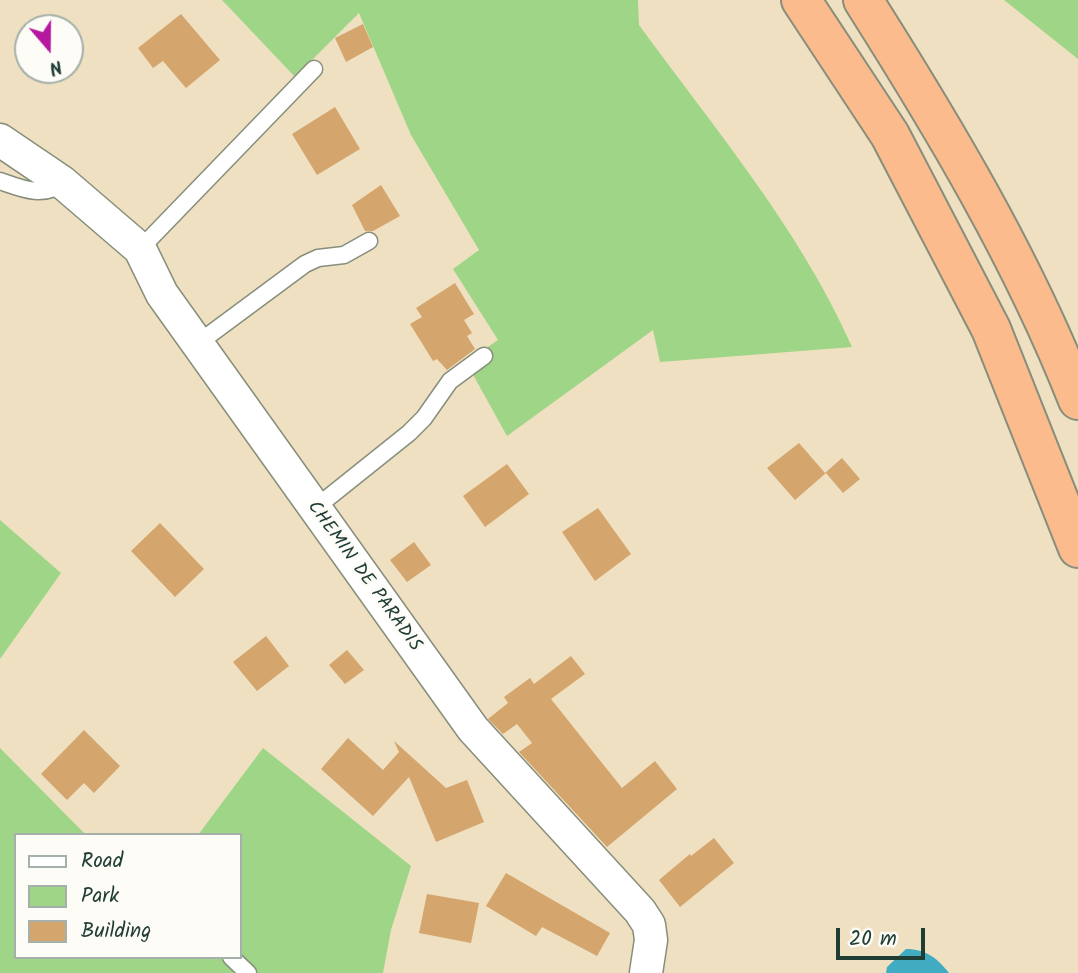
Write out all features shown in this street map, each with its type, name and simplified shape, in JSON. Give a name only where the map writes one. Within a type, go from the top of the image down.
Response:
[{"type":"highway","points":[[801,0],[890,135],[992,329],[1078,548]]},
{"type":"highway","points":[[863,0],[934,112],[979,193],[1031,292],[1078,400]]},
{"type":"street","name":"CHEMIN DE PARADIS","points":[[0,140],[62,182],[140,249],[162,294],[473,729],[640,911],[649,925],[651,940],[646,973]]},
{"type":"lane","points":[[140,249],[314,69]]},
{"type":"lane","points":[[0,181],[45,192],[55,189],[62,182]]},
{"type":"lane","points":[[197,344],[305,264],[318,258],[344,255],[369,241]]},
{"type":"lane","points":[[314,509],[409,433],[424,418],[450,381],[484,356]]},
{"type":"lane","points":[[233,959],[248,973]]},
{"type":"green space","points":[[222,0],[638,0],[639,25],[782,220],[831,304],[852,347],[660,362],[653,330],[507,436],[466,362],[498,340],[453,269],[479,250],[411,135],[359,13],[295,77]]},
{"type":"green space","points":[[1004,0],[1078,0],[1078,59]]},
{"type":"green space","points":[[0,520],[61,573],[0,659]]},
{"type":"green space","points":[[0,748],[84,833],[14,833],[14,959],[242,959],[242,833],[199,833],[263,748],[411,866],[391,930],[383,973],[0,973]]},
{"type":"water","points":[[906,949],[930,955],[949,973],[886,973],[887,967]]},
{"type":"building","points":[[181,14],[220,60],[186,88],[163,61],[153,68],[138,48]]},
{"type":"building","points":[[363,24],[373,47],[346,62],[335,38]]},
{"type":"building","points":[[335,107],[360,149],[317,175],[292,134]]},
{"type":"building","points":[[381,185],[400,216],[373,231],[365,231],[352,205]]},
{"type":"building","points":[[455,283],[474,314],[464,320],[472,333],[467,336],[475,349],[447,370],[437,359],[433,361],[410,324],[422,317],[416,308]]},
{"type":"building","points":[[799,443],[825,473],[842,458],[860,479],[843,493],[826,473],[795,500],[767,468]]},
{"type":"building","points":[[507,464],[529,494],[485,527],[463,496]]},
{"type":"building","points":[[598,508],[631,554],[595,581],[562,532]]},
{"type":"building","points":[[160,523],[204,569],[175,597],[131,551]]},
{"type":"building","points":[[414,542],[431,565],[407,582],[390,560]]},
{"type":"building","points":[[266,636],[289,666],[257,691],[233,662]]},
{"type":"building","points":[[347,650],[364,670],[345,684],[329,665]]},
{"type":"building","points":[[571,656],[585,674],[551,699],[622,788],[655,761],[677,789],[607,847],[519,752],[532,743],[517,724],[503,734],[488,719],[508,703],[504,697],[530,678],[534,684]]},
{"type":"building","points":[[84,730],[120,766],[94,793],[84,783],[67,800],[41,774]]},
{"type":"building","points":[[348,738],[383,770],[399,752],[394,741],[446,788],[467,780],[484,822],[436,842],[409,777],[373,816],[321,769]]},
{"type":"building","points":[[714,838],[734,863],[680,907],[659,880]]},
{"type":"building","points":[[506,873],[610,933],[597,956],[542,927],[536,936],[486,906]]},
{"type":"building","points":[[427,894],[479,903],[471,943],[419,933]]}]
